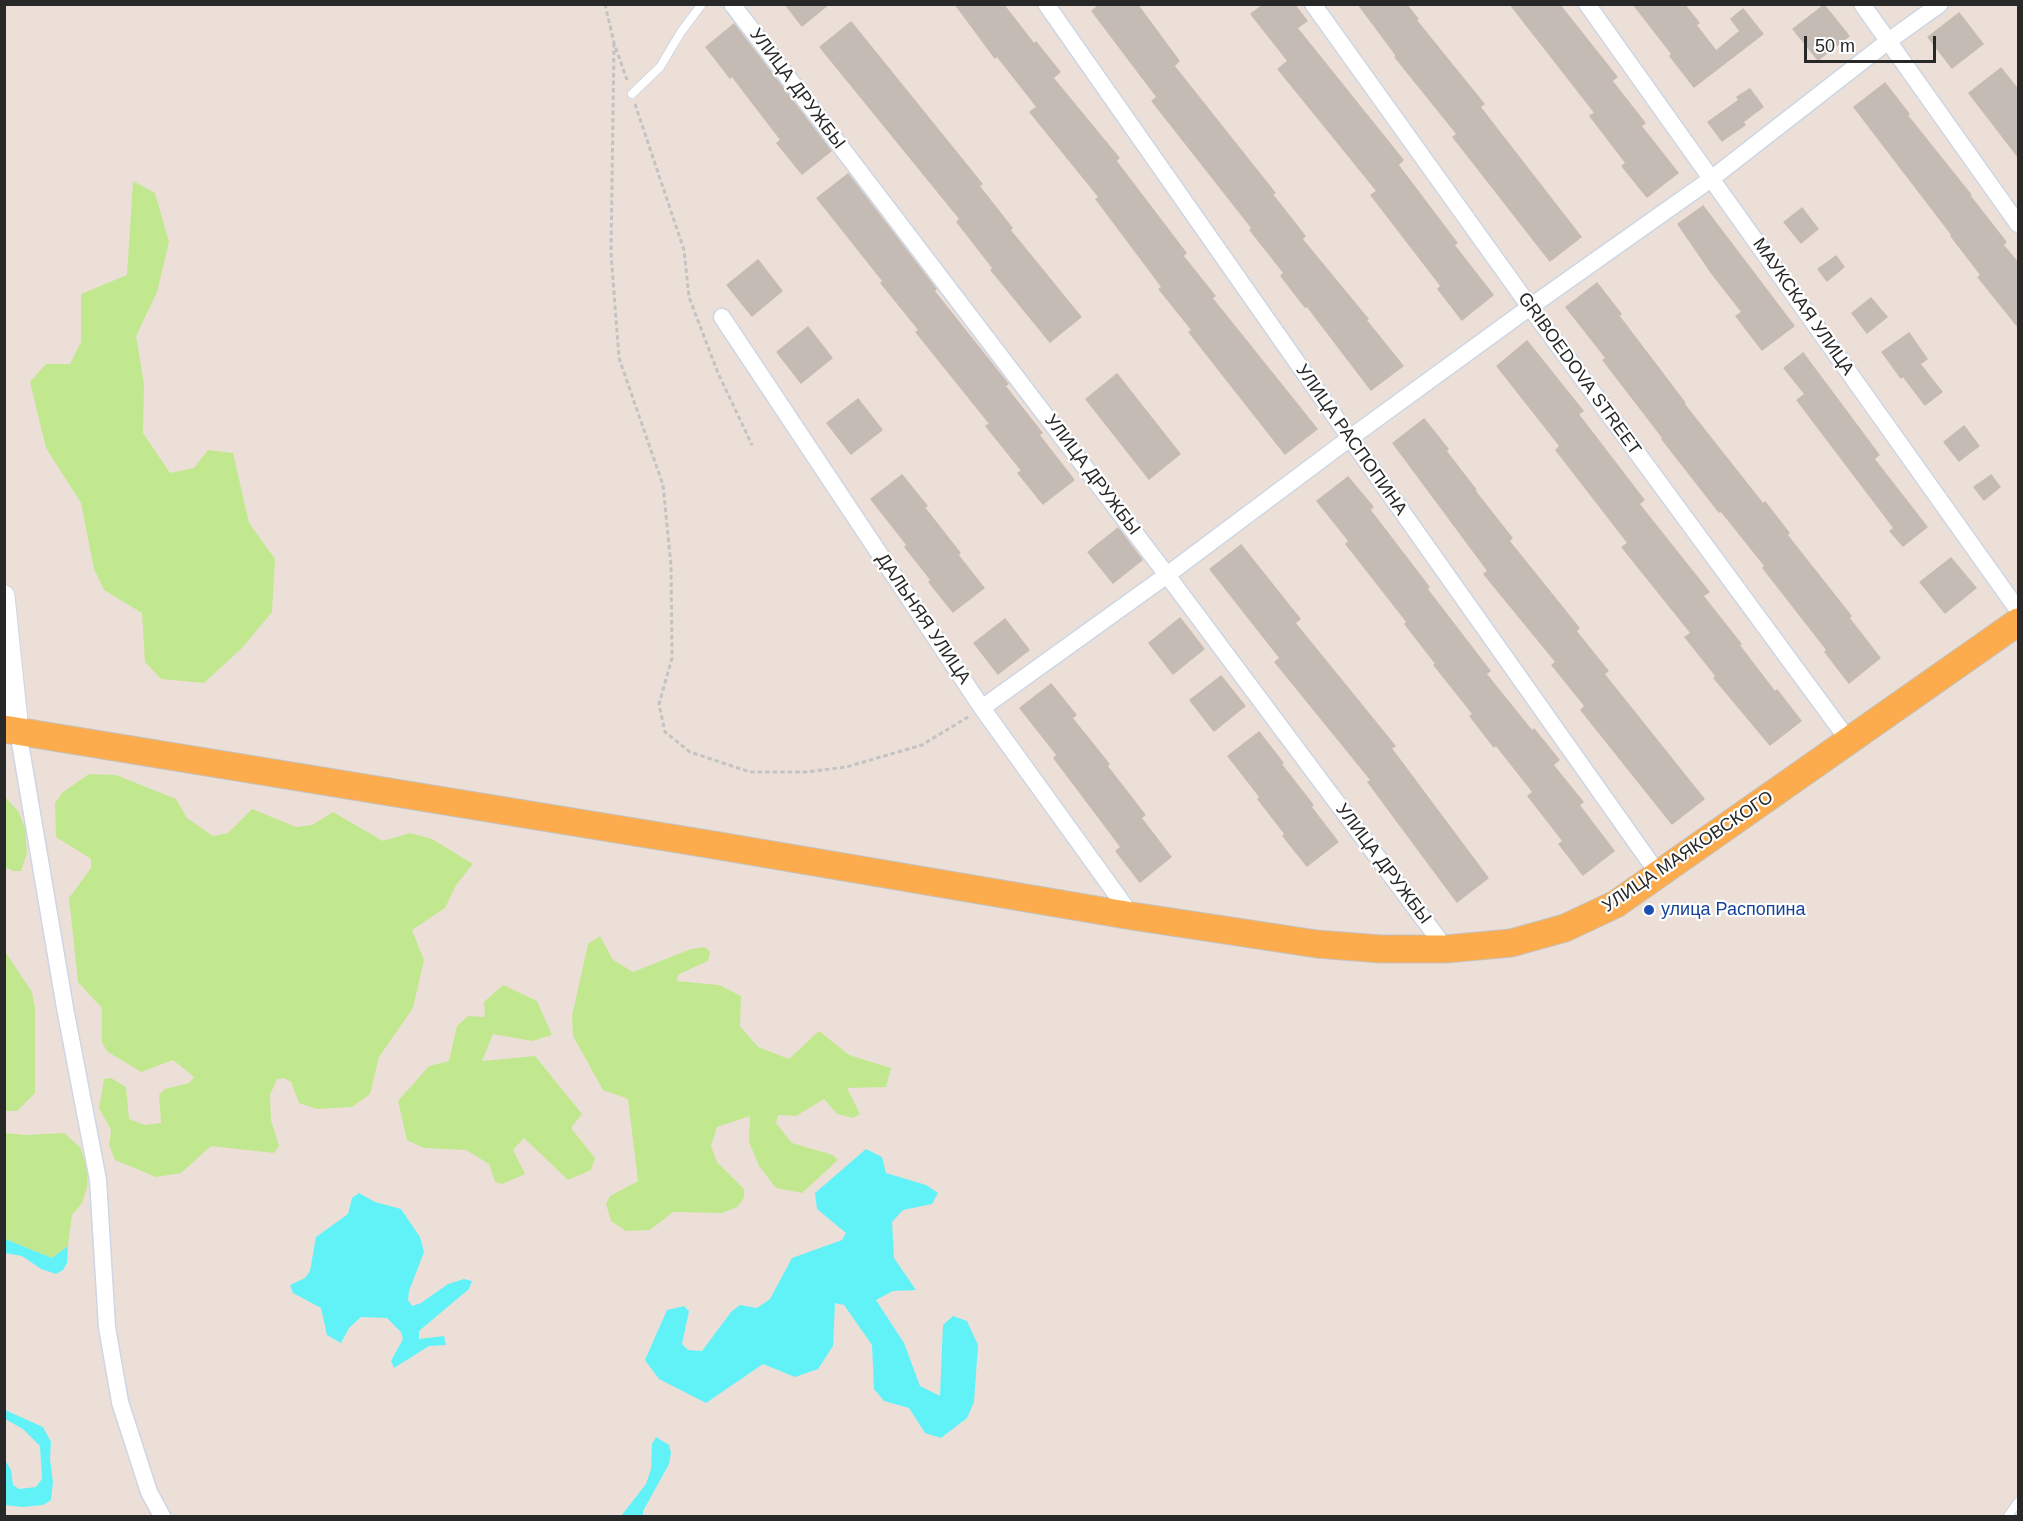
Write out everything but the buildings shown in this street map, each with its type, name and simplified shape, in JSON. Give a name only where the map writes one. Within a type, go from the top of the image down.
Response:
[{"type":"main road","name":"УЛИЦА МАЯКОВСКОГО","points":[[11,730],[1132,916],[1317,944],[1381,949],[1446,949],[1510,943],[1565,928],[1616,904],[2019,622]]},
{"type":"street","name":"УЛИЦА ДРУЖБЫ","points":[[732,4],[1167,575],[1446,949]]},
{"type":"street","name":"УЛИЦА РАСПОПИНА","points":[[1046,4],[1659,875]]},
{"type":"street","name":"GRIBOEDOVA STREET","points":[[1313,4],[1530,307],[1848,741]]},
{"type":"street","name":"МАУКСКАЯ УЛИЦА","points":[[1587,4],[2019,610]]},
{"type":"street","points":[[1862,4],[2019,224]]},
{"type":"street","points":[[982,708],[1167,575],[1530,307],[1711,179],[1887,42],[1940,4]]},
{"type":"street","name":"ДАЛЬНЯЯ УЛИЦА","points":[[722,317],[982,708],[1132,916]]},
{"type":"street","points":[[4,596],[11,730],[98,1180],[107,1327],[116,1381],[120,1402],[149,1492],[162,1516]]},
{"type":"lane","points":[[632,94],[660,67],[681,32],[702,4]]},
{"type":"lane","points":[[2008,1516],[2019,1502]]},
{"type":"path","points":[[605,4],[614,43],[684,250],[689,297],[718,373],[752,445]]},
{"type":"path","points":[[614,43],[612,253],[619,358],[663,485],[671,565],[672,658],[659,704],[665,732],[690,752],[750,772],[806,772],[846,767],[922,745],[982,708]]},
{"type":"green space","points":[[133,181],[155,193],[169,242],[157,292],[136,336],[144,384],[143,433],[170,473],[194,468],[208,450],[233,453],[249,523],[275,559],[272,612],[242,648],[204,683],[161,679],[145,662],[142,613],[104,590],[94,569],[81,503],[46,448],[30,382],[46,364],[70,364],[81,342],[81,294],[127,275]]},
{"type":"green space","points":[[89,774],[116,775],[176,799],[187,818],[213,836],[228,833],[252,809],[296,827],[312,825],[333,812],[383,841],[410,833],[432,839],[473,864],[456,885],[445,908],[412,930],[424,960],[413,1008],[379,1057],[370,1094],[352,1107],[317,1109],[299,1103],[291,1082],[284,1078],[277,1079],[270,1095],[271,1120],[279,1146],[274,1153],[211,1146],[181,1173],[156,1177],[115,1160],[109,1145],[111,1130],[99,1108],[104,1079],[111,1078],[126,1087],[129,1119],[145,1125],[161,1123],[159,1095],[165,1089],[189,1083],[194,1077],[173,1060],[141,1072],[108,1052],[102,1043],[102,1008],[78,982],[69,898],[91,868],[91,859],[56,837],[55,803],[63,792]]},
{"type":"green space","points":[[5,797],[18,811],[25,828],[27,853],[21,871],[13,871],[5,867]]},
{"type":"green space","points":[[600,936],[613,960],[633,972],[691,949],[705,947],[710,952],[708,961],[679,974],[676,981],[719,985],[741,996],[740,1026],[758,1047],[789,1059],[819,1031],[849,1055],[891,1068],[886,1087],[847,1088],[860,1114],[853,1118],[837,1114],[824,1099],[796,1116],[778,1115],[776,1123],[792,1143],[833,1155],[838,1160],[802,1193],[776,1188],[759,1166],[749,1142],[750,1116],[717,1127],[711,1146],[717,1162],[744,1189],[744,1198],[737,1207],[722,1213],[673,1212],[650,1230],[626,1231],[611,1221],[606,1204],[610,1196],[638,1181],[628,1099],[603,1090],[573,1036],[572,1016],[588,944]]},
{"type":"green space","points":[[4,950],[32,992],[35,1008],[35,1093],[17,1111],[5,1111]]},
{"type":"green space","points":[[503,985],[537,1001],[552,1035],[532,1041],[493,1034],[482,1061],[535,1056],[582,1114],[571,1128],[595,1158],[591,1170],[568,1180],[524,1138],[513,1150],[525,1174],[502,1184],[495,1182],[489,1164],[466,1150],[424,1148],[407,1140],[398,1101],[429,1066],[449,1061],[457,1026],[468,1016],[485,1017],[484,1002]]},
{"type":"green space","points":[[5,1133],[25,1135],[64,1133],[80,1147],[88,1169],[87,1188],[82,1203],[72,1215],[68,1246],[52,1258],[5,1239]]},
{"type":"water","points":[[866,1149],[882,1157],[886,1173],[926,1185],[938,1193],[932,1204],[903,1210],[892,1222],[894,1258],[916,1290],[893,1291],[876,1300],[904,1343],[920,1386],[940,1396],[943,1325],[953,1316],[967,1321],[978,1345],[974,1402],[967,1418],[941,1438],[925,1433],[909,1408],[884,1401],[874,1389],[872,1345],[844,1305],[835,1303],[833,1346],[818,1369],[795,1377],[763,1364],[706,1403],[659,1379],[645,1360],[667,1310],[684,1306],[689,1311],[682,1344],[688,1350],[702,1351],[731,1312],[740,1305],[757,1308],[770,1299],[792,1258],[842,1240],[846,1233],[817,1209],[815,1193]]},
{"type":"water","points":[[359,1193],[375,1202],[401,1209],[420,1237],[424,1252],[409,1291],[408,1300],[412,1306],[421,1303],[448,1284],[464,1279],[472,1281],[469,1289],[419,1331],[419,1339],[444,1336],[446,1345],[429,1346],[394,1368],[391,1361],[403,1339],[401,1332],[387,1318],[361,1317],[349,1328],[341,1343],[327,1335],[321,1308],[293,1293],[290,1285],[305,1278],[310,1271],[316,1237],[348,1214],[352,1198]]},
{"type":"water","points":[[5,1239],[52,1258],[68,1246],[67,1263],[63,1270],[56,1274],[41,1269],[22,1256],[5,1253]]},
{"type":"water","points":[[5,1410],[43,1427],[51,1442],[50,1459],[53,1482],[51,1500],[43,1505],[22,1507],[5,1505],[5,1460],[11,1470],[13,1485],[19,1489],[36,1487],[42,1479],[40,1446],[23,1429],[5,1419]]},
{"type":"water","points":[[656,1437],[669,1445],[671,1453],[669,1464],[643,1511],[643,1516],[621,1516],[646,1484],[651,1469],[652,1444]]},
{"type":"place","name":"улица Распопина","points":[[1649,910]]}]
